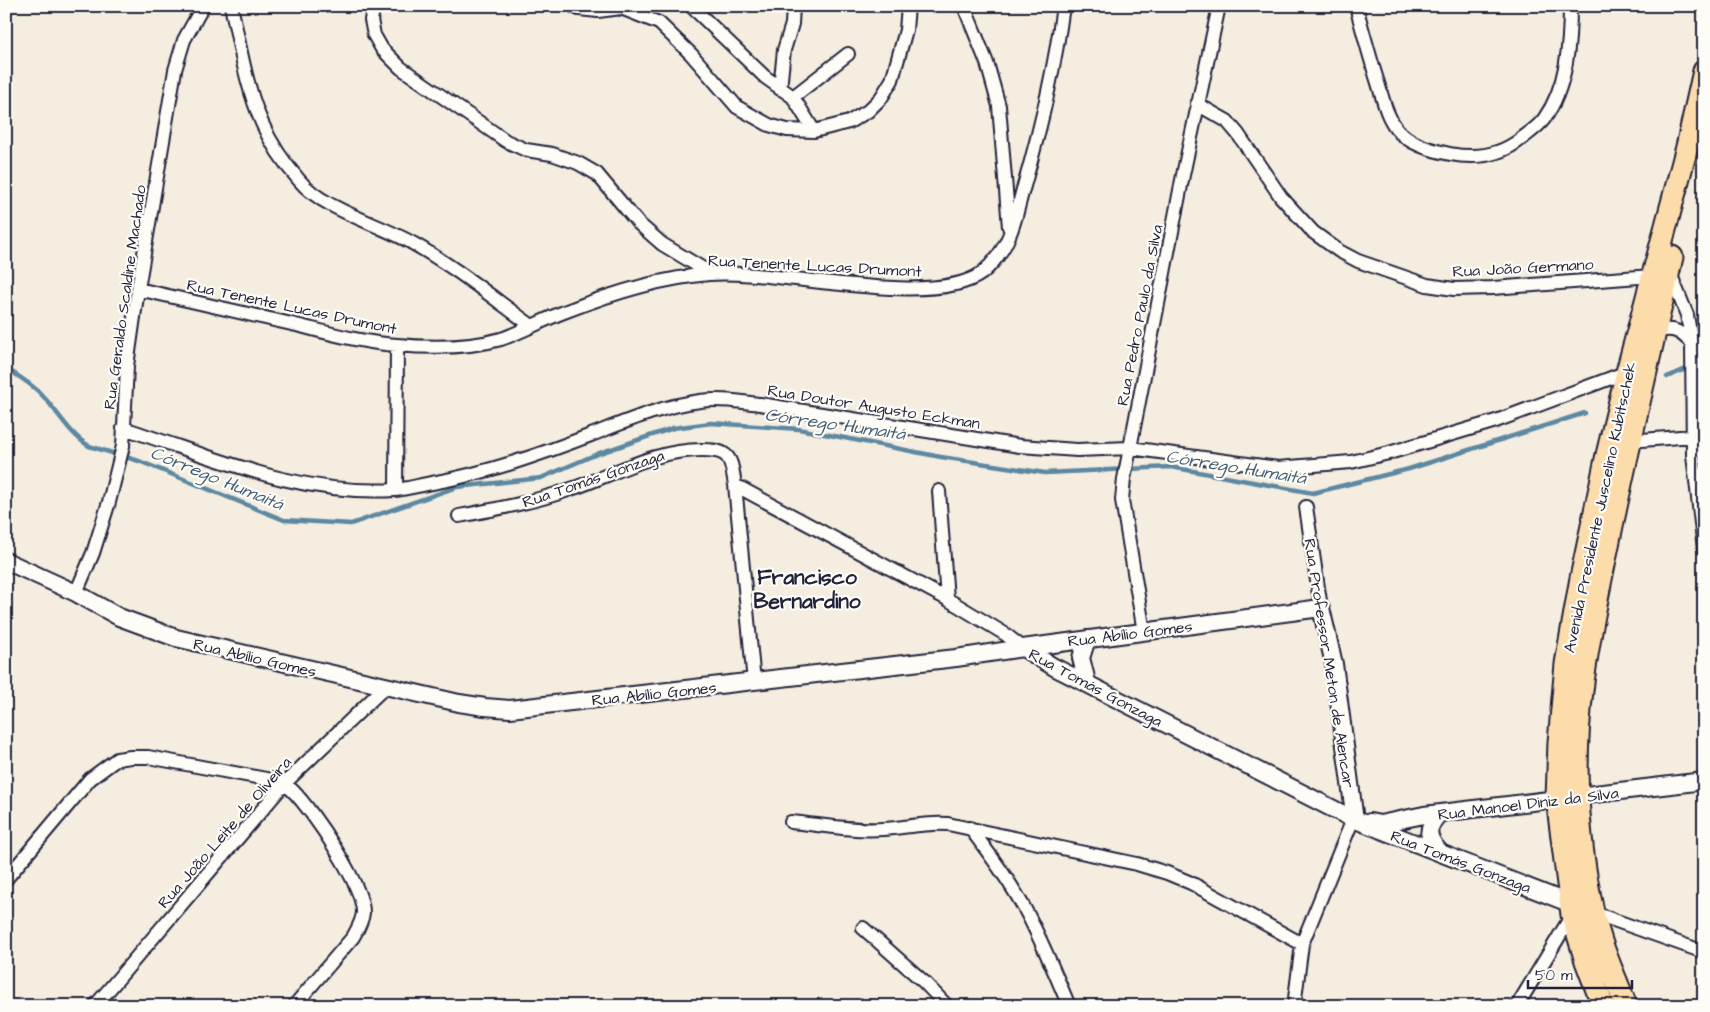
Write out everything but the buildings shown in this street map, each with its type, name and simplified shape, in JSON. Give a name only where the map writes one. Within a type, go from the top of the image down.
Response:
[{"type":"highway","name":"Avenida Presidente Juscelino Kubitschek","points":[[1661,274],[1704,71]]},
{"type":"highway","name":"Avenida Presidente Juscelino Kubitschek","points":[[1604,1006],[1586,961],[1572,910],[1568,798],[1585,662],[1629,441],[1646,333],[1704,125]]},
{"type":"highway","name":"Avenida Presidente Juscelino Kubitschek","points":[[1626,1006],[1602,942],[1594,913],[1583,854],[1568,798],[1559,742],[1566,664],[1581,578],[1606,459],[1626,372],[1646,333]]},
{"type":"street","name":"Rua Geraldo Scaldine Machado","points":[[76,593],[93,553],[120,461],[123,446],[128,366],[138,289],[175,70],[184,40],[203,6]]},
{"type":"street","points":[[231,6],[254,102],[262,123],[274,147],[300,182],[315,195],[334,206],[414,244],[475,284],[532,326]]},
{"type":"street","points":[[374,6],[371,20],[374,35],[382,49],[401,68],[506,141],[526,150],[552,154],[578,163],[597,174],[638,223],[662,244],[710,274]]},
{"type":"street","points":[[573,6],[579,9],[598,11],[622,7],[659,22],[737,107],[748,115],[769,125],[788,130],[814,130],[849,122],[868,111],[881,98],[892,80],[906,30],[908,6]]},
{"type":"street","points":[[691,6],[765,77],[780,89],[793,96],[814,130]]},
{"type":"street","points":[[780,89],[784,50],[792,24],[793,6]]},
{"type":"street","points":[[964,6],[987,63],[999,106],[1009,236]]},
{"type":"street","name":"Rua Tenente Lucas Drumont","points":[[138,289],[333,334],[397,345],[444,346],[481,343],[502,338],[618,293],[654,284],[710,274],[770,276],[904,289],[949,286],[972,279],[983,272],[995,260],[1009,236],[1031,161],[1052,75],[1063,6]]},
{"type":"street","name":"Rua Pedro Paulo da Silva","points":[[1144,632],[1122,500],[1124,479],[1197,104],[1219,6]]},
{"type":"street","points":[[1356,6],[1387,113],[1397,129],[1404,136],[1418,144],[1436,151],[1458,156],[1484,156],[1505,150],[1516,143],[1543,120],[1552,107],[1564,74],[1570,35],[1570,6]]},
{"type":"street","points":[[793,96],[848,54]]},
{"type":"street","name":"Rua João Germano","points":[[1197,104],[1227,121],[1238,134],[1280,197],[1313,232],[1358,262],[1427,285],[1454,289],[1493,288],[1661,274]]},
{"type":"street","points":[[1661,274],[1687,315],[1692,344],[1693,455],[1704,549]]},
{"type":"street","points":[[1646,333],[1673,329],[1684,334],[1692,344]]},
{"type":"street","points":[[396,490],[397,345]]},
{"type":"street","name":"Rua Doutor Augusto Eckman","points":[[123,428],[253,472],[293,482],[356,490],[396,490],[445,481],[536,456],[657,411],[701,401],[728,400],[1020,446],[1077,450],[1130,448],[1278,468],[1350,462],[1389,452],[1496,422],[1626,372]]},
{"type":"street","points":[[1629,441],[1692,436]]},
{"type":"street","name":"Rua Tomás Gonzaga","points":[[459,516],[536,500],[572,489],[636,463],[672,452],[707,450],[724,454],[731,463],[735,485],[947,599],[1054,667],[1087,682],[1353,819],[1442,854],[1572,910],[1594,913],[1704,952]]},
{"type":"street","points":[[735,485],[754,682]]},
{"type":"street","points":[[938,492],[947,599]]},
{"type":"street","name":"Rua Professor Meton de Alencar","points":[[1306,507],[1322,608],[1334,664],[1354,813],[1353,819]]},
{"type":"street","name":"Rua Abílio Gomes","points":[[6,561],[76,593],[119,617],[176,638],[385,687],[468,704],[510,708],[956,658],[1322,608]]},
{"type":"street","points":[[1087,639],[1081,658],[1087,682]]},
{"type":"street","name":"Rua João Leite de Oliveira","points":[[95,1006],[284,784],[385,687]]},
{"type":"street","points":[[6,878],[90,780],[117,760],[131,756],[148,757],[268,778],[284,784],[299,797],[333,845],[355,884],[361,899],[363,912],[360,926],[353,937],[294,1006]]},
{"type":"street","name":"Rua Manoel Diniz da Silva","points":[[1353,819],[1380,824],[1440,813],[1704,781]]},
{"type":"street","points":[[1440,813],[1433,820],[1429,836],[1442,854]]},
{"type":"street","points":[[1294,1006],[1302,944],[1353,819]]},
{"type":"street","points":[[791,822],[865,829],[882,829],[931,823],[970,828],[1137,864],[1191,883],[1302,944]]},
{"type":"street","points":[[970,828],[1010,884],[1027,913],[1069,1006]]},
{"type":"street","points":[[1517,1006],[1572,910]]},
{"type":"street","points":[[863,928],[924,982],[947,1006]]},
{"type":"waterway","name":"Córrego Humaitá","points":[[6,368],[37,390],[75,435],[89,446],[139,461],[284,520],[351,524],[457,487],[541,478],[597,454],[673,428],[711,423],[799,429],[941,457],[1045,473],[1171,467],[1313,493],[1409,469],[1585,413]]},
{"type":"waterway","name":"Córrego Humaitá","points":[[1667,377],[1686,369]]},
{"type":"district","name":"Francisco Bernardino","points":[[807,589]]}]
